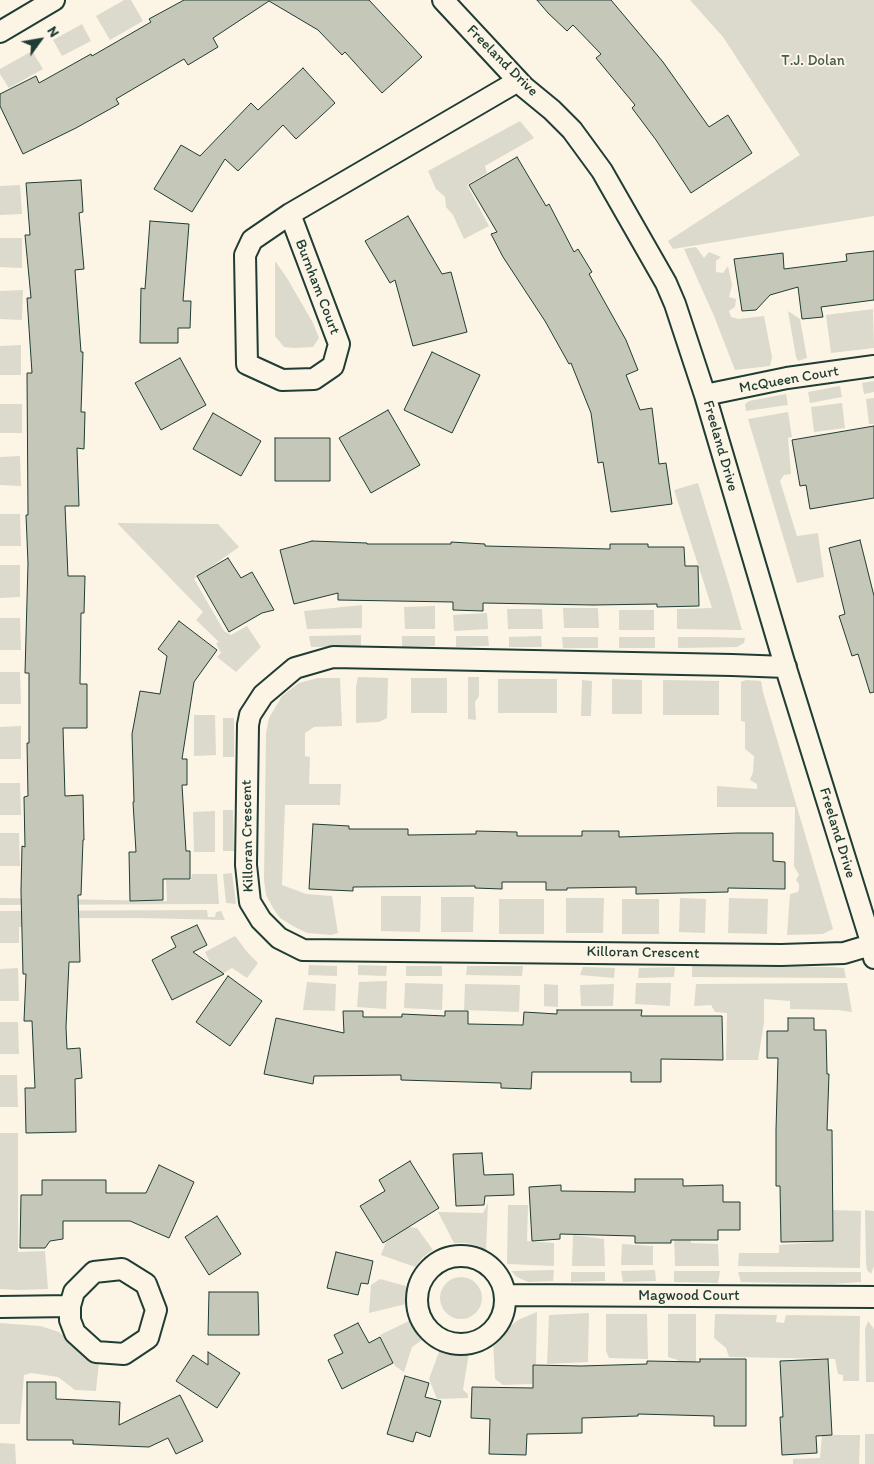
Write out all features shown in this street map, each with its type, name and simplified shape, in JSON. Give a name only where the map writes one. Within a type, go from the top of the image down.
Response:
[{"type":"street","points":[[0,32],[54,0]]},
{"type":"street","name":"Freeland Drive","points":[[443,0],[518,81],[568,125],[602,171],[666,283],[675,304],[705,395],[873,949]]},
{"type":"street","name":"Burnham Court","points":[[290,214],[339,344],[333,366],[314,379],[282,380],[247,364],[245,255],[252,240],[290,214],[518,81]]},
{"type":"street","name":"McQueen Court","points":[[705,395],[787,378],[874,366]]},
{"type":"street","name":"Killoran Crescent","points":[[786,667],[723,664],[333,657],[295,668],[263,696],[250,715],[246,865],[250,902],[261,920],[279,938],[304,950],[781,954],[844,953],[873,949]]},
{"type":"street","points":[[460,1255],[485,1263],[496,1274],[505,1295],[502,1315],[494,1328],[483,1338],[469,1344],[453,1344],[433,1334],[422,1322],[416,1301],[422,1280],[432,1266],[446,1258],[460,1255]]},
{"type":"street","points":[[122,1269],[146,1284],[156,1310],[148,1338],[124,1354],[96,1352],[75,1333],[70,1320],[70,1306],[74,1292],[94,1272],[122,1269]]},
{"type":"street","name":"Magwood Court","points":[[505,1295],[874,1297]]},
{"type":"street","points":[[0,1307],[70,1306]]},
{"type":"green space","points":[[124,0],[131,0],[143,21],[110,40],[96,16]]},
{"type":"green space","name":"T.J. Dolan","points":[[690,0],[874,0],[874,216],[673,249],[668,241],[800,155],[723,37]]},
{"type":"green space","points":[[82,24],[91,41],[62,56],[53,40]]},
{"type":"green space","points":[[32,51],[43,69],[9,88],[0,74],[0,69]]},
{"type":"green space","points":[[520,121],[534,138],[485,166],[487,173],[467,185],[489,226],[464,239],[453,215],[446,207],[445,197],[436,189],[428,171]]},
{"type":"green space","points":[[20,185],[22,214],[0,215],[0,186]]},
{"type":"green space","points":[[0,238],[22,238],[22,268],[0,267]]},
{"type":"green space","points":[[696,247],[704,258],[709,252],[721,257],[716,261],[716,272],[723,273],[728,266],[732,285],[729,297],[736,299],[735,307],[729,311],[731,317],[738,319],[764,316],[772,357],[770,366],[735,370],[714,316],[684,249]]},
{"type":"green space","points":[[275,261],[313,323],[319,338],[313,347],[284,347],[275,336]]},
{"type":"green space","points":[[23,290],[22,320],[0,319],[0,291]]},
{"type":"green space","points":[[873,309],[874,348],[831,353],[826,315]]},
{"type":"green space","points":[[788,311],[800,319],[807,358],[798,361],[796,357]]},
{"type":"green space","points":[[21,345],[21,375],[0,375],[0,346]]},
{"type":"green space","points":[[874,381],[874,392],[864,394],[862,383]]},
{"type":"green space","points":[[840,386],[842,397],[810,403],[808,392]]},
{"type":"green space","points":[[786,394],[788,405],[746,411],[745,404],[749,401]]},
{"type":"green space","points":[[874,398],[874,424],[869,424],[866,399]]},
{"type":"green space","points":[[842,403],[845,428],[814,432],[811,407]]},
{"type":"green space","points":[[0,404],[22,404],[22,433],[0,433]]},
{"type":"green space","points":[[788,412],[792,437],[788,438],[791,474],[784,475],[780,481],[797,536],[818,533],[824,577],[797,583],[748,419]]},
{"type":"green space","points":[[20,456],[21,486],[0,485],[0,457]]},
{"type":"green space","points":[[698,483],[742,630],[677,629],[677,609],[712,608],[674,490]]},
{"type":"green space","points":[[0,514],[20,514],[21,546],[0,546]]},
{"type":"green space","points":[[117,523],[218,524],[239,547],[194,579],[224,631],[231,635],[247,626],[261,647],[236,672],[217,657],[221,653],[216,643],[219,642],[196,620],[203,612]]},
{"type":"green space","points":[[0,565],[20,565],[20,597],[0,598]]},
{"type":"green space","points":[[362,605],[362,628],[307,629],[304,611]]},
{"type":"green space","points":[[435,606],[435,629],[405,629],[404,607]]},
{"type":"green space","points":[[563,608],[598,608],[599,628],[564,628]]},
{"type":"green space","points":[[507,609],[542,609],[543,629],[508,629]]},
{"type":"green space","points":[[619,610],[654,610],[654,630],[619,630]]},
{"type":"green space","points":[[487,613],[488,629],[454,631],[453,615]]},
{"type":"green space","points":[[0,618],[20,618],[21,650],[0,650]]},
{"type":"green space","points":[[361,635],[361,646],[311,647],[309,636]]},
{"type":"green space","points":[[402,636],[435,636],[435,646],[402,647]]},
{"type":"green space","points":[[456,636],[488,636],[489,646],[456,647]]},
{"type":"green space","points":[[541,636],[542,647],[509,647],[509,637]]},
{"type":"green space","points":[[562,637],[598,637],[598,648],[563,648]]},
{"type":"green space","points":[[619,637],[655,637],[655,648],[619,648]]},
{"type":"green space","points":[[678,637],[745,638],[744,643],[737,647],[678,648]]},
{"type":"green space","points":[[0,672],[20,672],[21,704],[0,704]]},
{"type":"green space","points":[[358,677],[388,678],[387,718],[379,722],[356,723],[356,686]]},
{"type":"green space","points":[[468,677],[479,677],[479,696],[475,702],[476,720],[468,719]]},
{"type":"green space","points":[[318,678],[340,678],[342,726],[314,727],[305,733],[305,756],[310,757],[309,784],[341,784],[340,805],[285,805],[282,885],[306,894],[332,896],[338,933],[331,935],[307,933],[280,918],[266,895],[264,880],[266,733],[269,718],[282,696],[299,683]]},
{"type":"green space","points":[[411,678],[447,678],[447,713],[411,713]]},
{"type":"green space","points":[[498,679],[557,679],[557,713],[498,713]]},
{"type":"green space","points":[[612,679],[642,680],[642,714],[612,714]]},
{"type":"green space","points":[[582,680],[592,681],[591,716],[581,716]]},
{"type":"green space","points":[[663,680],[719,681],[719,715],[663,715]]},
{"type":"green space","points":[[746,680],[761,681],[833,929],[823,934],[787,935],[790,894],[798,892],[799,889],[799,884],[796,880],[799,875],[794,866],[795,807],[717,807],[717,786],[757,789],[757,784],[750,780],[753,772],[754,756],[745,749],[745,722],[741,721],[741,682]]},
{"type":"green space","points":[[194,715],[215,715],[216,755],[194,756]]},
{"type":"green space","points":[[223,718],[234,718],[234,757],[223,757]]},
{"type":"green space","points":[[21,726],[21,759],[0,759],[0,727]]},
{"type":"green space","points":[[0,783],[20,783],[21,815],[0,815]]},
{"type":"green space","points":[[223,810],[233,810],[234,851],[223,851]]},
{"type":"green space","points":[[215,811],[215,852],[194,852],[193,812]]},
{"type":"green space","points":[[0,833],[19,833],[20,866],[0,866]]},
{"type":"green space","points":[[232,873],[236,904],[226,903],[223,874]]},
{"type":"green space","points":[[192,874],[217,874],[219,904],[0,905],[0,898],[167,901],[166,880],[191,880]]},
{"type":"green space","points":[[381,896],[421,896],[420,932],[381,931]]},
{"type":"green space","points":[[441,897],[474,897],[473,932],[441,932]]},
{"type":"green space","points":[[566,898],[604,898],[603,933],[566,933]]},
{"type":"green space","points":[[680,898],[706,899],[705,933],[679,932]]},
{"type":"green space","points":[[729,898],[768,899],[767,934],[728,933]]},
{"type":"green space","points":[[499,899],[544,899],[544,934],[499,934]]},
{"type":"green space","points":[[622,899],[659,899],[659,934],[622,934]]},
{"type":"green space","points":[[207,910],[208,917],[215,917],[216,912],[221,911],[225,920],[55,918],[54,926],[19,927],[19,943],[0,943],[0,911]]},
{"type":"green space","points":[[235,936],[258,963],[247,978],[232,968],[217,977],[205,952]]},
{"type":"green space","points":[[309,965],[337,966],[337,976],[308,975]]},
{"type":"green space","points":[[358,965],[387,966],[386,976],[358,975]]},
{"type":"green space","points":[[406,966],[442,966],[442,976],[406,976]]},
{"type":"green space","points":[[467,966],[523,966],[522,976],[466,975]]},
{"type":"green space","points":[[692,966],[844,968],[846,978],[692,977]]},
{"type":"green space","points":[[583,967],[615,968],[614,978],[580,975]]},
{"type":"green space","points":[[675,967],[674,977],[638,978],[639,968]]},
{"type":"green space","points":[[18,968],[19,1001],[0,1001],[0,969]]},
{"type":"green space","points":[[387,981],[386,1009],[357,1007],[359,982]]},
{"type":"green space","points":[[307,982],[336,984],[335,1011],[303,1010]]},
{"type":"green space","points":[[405,983],[443,984],[442,1010],[404,1008]]},
{"type":"green space","points":[[636,983],[671,983],[670,1006],[635,1004]]},
{"type":"green space","points":[[847,983],[852,1012],[790,1009],[790,1001],[764,999],[764,1022],[758,1060],[726,1060],[727,1013],[715,1012],[711,1005],[694,1006],[696,984]]},
{"type":"green space","points":[[465,984],[520,985],[519,1012],[464,1010]]},
{"type":"green space","points":[[544,984],[558,985],[558,1007],[544,1006]]},
{"type":"green space","points":[[614,984],[613,1006],[581,1006],[580,985]]},
{"type":"green space","points":[[0,1022],[18,1022],[19,1054],[0,1054]]},
{"type":"green space","points":[[0,1075],[17,1075],[18,1107],[0,1107]]},
{"type":"green space","points":[[0,1133],[18,1133],[18,1252],[45,1251],[48,1289],[0,1289]]},
{"type":"green space","points":[[488,1203],[486,1251],[478,1246],[466,1243],[454,1243],[438,1212],[483,1213]]},
{"type":"green space","points":[[508,1205],[528,1205],[527,1241],[554,1243],[554,1266],[507,1264]]},
{"type":"green space","points":[[832,1210],[861,1211],[860,1268],[738,1266],[739,1253],[779,1253],[779,1245],[833,1241]]},
{"type":"green space","points":[[865,1210],[874,1211],[874,1266],[871,1274],[867,1270],[866,1263]]},
{"type":"green space","points":[[408,1227],[417,1228],[433,1250],[423,1257],[415,1267],[381,1255],[386,1242]]},
{"type":"green space","points":[[573,1235],[604,1239],[605,1266],[572,1266]]},
{"type":"green space","points":[[674,1235],[690,1235],[691,1243],[718,1244],[719,1266],[675,1266]]},
{"type":"green space","points":[[622,1244],[653,1246],[653,1265],[621,1265]]},
{"type":"green space","points":[[554,1270],[553,1281],[528,1282],[517,1277],[511,1271]]},
{"type":"green space","points":[[655,1270],[656,1281],[623,1282],[621,1271]]},
{"type":"green space","points":[[674,1271],[720,1271],[718,1283],[674,1282]]},
{"type":"green space","points":[[571,1272],[605,1272],[605,1281],[571,1282]]},
{"type":"green space","points":[[738,1272],[861,1272],[861,1282],[831,1284],[741,1282]]},
{"type":"green space","points":[[465,1277],[473,1280],[479,1286],[482,1298],[479,1310],[473,1316],[457,1319],[449,1316],[443,1310],[440,1294],[443,1286],[449,1280]]},
{"type":"green space","points":[[380,1279],[406,1286],[406,1304],[369,1313],[371,1285]]},
{"type":"green space","points":[[537,1312],[536,1364],[533,1365],[532,1384],[503,1385],[495,1379],[493,1340],[518,1320]]},
{"type":"green space","points":[[589,1313],[588,1362],[547,1364],[549,1315]]},
{"type":"green space","points":[[606,1314],[647,1314],[648,1359],[609,1358],[606,1351]]},
{"type":"green space","points":[[668,1314],[696,1314],[696,1375],[676,1373],[678,1360],[668,1357]]},
{"type":"green space","points":[[715,1314],[777,1315],[776,1322],[784,1323],[786,1315],[860,1316],[859,1381],[843,1381],[843,1375],[838,1374],[835,1359],[729,1357],[726,1348],[714,1338]]},
{"type":"green space","points":[[411,1320],[422,1340],[412,1347],[404,1372],[395,1366],[380,1335]]},
{"type":"green space","points":[[868,1321],[874,1329],[874,1382],[866,1382],[865,1329]]},
{"type":"green space","points":[[0,1323],[40,1326],[59,1332],[79,1350],[99,1361],[96,1391],[75,1390],[58,1377],[31,1373],[24,1375],[20,1424],[0,1424]]},
{"type":"green space","points":[[440,1349],[460,1353],[469,1352],[463,1390],[468,1394],[468,1398],[437,1399],[429,1379]]},
{"type":"green space","points":[[865,1434],[874,1434],[874,1464],[865,1464]]},
{"type":"green space","points":[[822,1435],[860,1435],[859,1464],[793,1464],[793,1459],[820,1458]]},
{"type":"green space","points":[[0,1443],[15,1444],[16,1464],[0,1464]]},
{"type":"building","points":[[184,0],[369,0],[422,57],[382,93],[345,52],[342,55],[318,30],[269,1],[213,38],[218,47],[188,65],[184,59],[116,99],[119,104],[23,154],[0,106],[0,94],[36,76],[39,83],[91,54],[92,56],[151,22],[149,19]]},
{"type":"building","points":[[537,0],[611,0],[663,62],[709,127],[728,115],[752,153],[691,193],[632,108],[635,105],[596,58],[601,54],[573,25],[567,31]]},
{"type":"building","points":[[303,68],[335,103],[296,139],[283,125],[238,171],[225,159],[192,212],[154,189],[181,145],[200,156],[251,103],[258,110]]},
{"type":"building","points":[[517,157],[546,206],[549,204],[574,252],[578,249],[592,272],[589,274],[626,340],[638,370],[626,375],[640,410],[652,408],[659,464],[666,463],[672,504],[611,512],[603,462],[598,463],[591,413],[571,363],[569,364],[545,321],[503,257],[491,234],[497,232],[469,185]]},
{"type":"building","points":[[81,180],[83,212],[79,213],[84,269],[75,270],[81,352],[83,352],[81,412],[85,412],[84,449],[77,448],[79,506],[65,506],[68,576],[85,576],[84,613],[81,613],[80,684],[87,684],[87,728],[63,728],[65,796],[83,795],[84,840],[81,895],[78,895],[80,962],[69,962],[66,1027],[67,1049],[80,1048],[82,1078],[75,1079],[76,1132],[26,1133],[25,1088],[35,1088],[32,1021],[24,1021],[26,974],[23,974],[21,891],[22,846],[25,847],[24,797],[28,796],[27,743],[29,743],[29,673],[25,673],[28,563],[26,515],[28,515],[27,373],[32,373],[27,298],[31,298],[25,235],[30,235],[26,183]]},
{"type":"building","points":[[408,216],[442,274],[451,272],[467,332],[413,346],[395,280],[390,283],[365,241]]},
{"type":"building","points":[[150,221],[189,224],[183,301],[191,301],[190,328],[178,328],[178,343],[140,343],[141,288],[145,289]]},
{"type":"building","points":[[874,251],[874,300],[821,307],[823,317],[802,319],[798,287],[770,295],[756,310],[742,311],[734,259],[783,253],[784,269],[847,261],[846,254]]},
{"type":"building","points":[[432,352],[480,375],[452,433],[404,410]]},
{"type":"building","points":[[180,358],[206,405],[161,430],[135,383]]},
{"type":"building","points":[[388,410],[420,465],[371,493],[339,438]]},
{"type":"building","points":[[213,413],[261,441],[241,476],[193,449]]},
{"type":"building","points":[[874,426],[874,498],[810,509],[806,485],[800,486],[792,440]]},
{"type":"building","points":[[275,438],[330,438],[330,481],[275,481]]},
{"type":"building","points":[[860,540],[874,596],[874,692],[870,693],[858,654],[852,656],[839,616],[845,614],[829,548]]},
{"type":"building","points":[[312,541],[367,544],[451,544],[451,542],[485,544],[485,546],[610,549],[610,544],[648,544],[648,547],[684,547],[685,566],[698,566],[699,606],[657,607],[657,604],[483,603],[483,611],[453,610],[453,602],[338,600],[338,593],[294,604],[280,550]]},
{"type":"building","points":[[228,558],[241,578],[252,572],[274,610],[262,613],[229,632],[197,576]]},
{"type":"building","points":[[179,621],[217,650],[194,682],[182,759],[187,759],[187,785],[182,785],[186,851],[190,851],[190,879],[163,879],[163,900],[130,901],[129,852],[136,852],[132,734],[140,691],[160,694],[167,656],[158,649]]},
{"type":"building","points":[[313,824],[349,826],[349,829],[408,829],[408,835],[476,834],[476,831],[517,832],[517,836],[582,836],[582,831],[619,831],[619,837],[773,833],[773,861],[785,862],[785,889],[728,888],[728,892],[636,894],[636,887],[546,890],[546,882],[502,882],[502,889],[475,888],[475,886],[353,887],[353,891],[309,889]]},
{"type":"building","points":[[197,925],[207,945],[193,952],[224,974],[172,1000],[152,960],[176,947],[171,937]]},
{"type":"building","points":[[228,976],[262,1001],[230,1046],[196,1022]]},
{"type":"building","points":[[557,1010],[642,1010],[641,1016],[722,1016],[723,1060],[661,1059],[661,1082],[631,1082],[631,1072],[532,1072],[531,1089],[501,1088],[501,1083],[401,1080],[401,1075],[314,1076],[313,1084],[264,1074],[276,1018],[344,1033],[343,1011],[363,1011],[363,1017],[402,1017],[402,1014],[445,1016],[445,1011],[468,1011],[468,1024],[523,1025],[524,1012],[557,1014]]},
{"type":"building","points":[[788,1018],[814,1018],[814,1030],[826,1030],[827,1074],[829,1074],[827,1130],[832,1130],[833,1241],[781,1242],[780,1186],[776,1186],[778,1058],[767,1058],[767,1031],[788,1031]]},
{"type":"building","points":[[482,1153],[484,1175],[513,1174],[514,1195],[485,1196],[484,1205],[456,1206],[453,1154]]},
{"type":"building","points":[[410,1161],[439,1208],[383,1243],[360,1206],[385,1191],[379,1180]]},
{"type":"building","points":[[159,1165],[194,1182],[169,1238],[130,1221],[63,1221],[63,1239],[50,1241],[45,1248],[20,1248],[21,1195],[42,1195],[42,1180],[106,1180],[106,1193],[146,1193]]},
{"type":"building","points":[[635,1179],[683,1179],[683,1186],[723,1185],[723,1202],[740,1202],[740,1230],[718,1230],[718,1240],[671,1240],[671,1243],[635,1243],[635,1236],[560,1234],[560,1239],[532,1241],[529,1187],[561,1185],[561,1191],[635,1192]]},
{"type":"building","points":[[217,1216],[241,1254],[209,1275],[185,1237]]},
{"type":"building","points":[[336,1252],[373,1261],[368,1284],[361,1283],[358,1295],[327,1288]]},
{"type":"building","points":[[209,1292],[258,1292],[259,1335],[208,1335]]},
{"type":"building","points":[[358,1323],[369,1343],[380,1337],[393,1363],[342,1389],[328,1360],[343,1353],[334,1335]]},
{"type":"building","points":[[208,1352],[240,1373],[217,1408],[176,1381],[193,1355],[208,1365]]},
{"type":"building","points":[[700,1359],[746,1359],[746,1426],[714,1426],[714,1416],[638,1414],[638,1416],[582,1418],[582,1433],[527,1434],[526,1455],[489,1454],[490,1419],[471,1418],[472,1387],[533,1388],[533,1365],[647,1364],[647,1361],[700,1362]]},
{"type":"building","points":[[828,1359],[832,1435],[816,1436],[817,1453],[782,1455],[780,1417],[783,1417],[780,1361]]},
{"type":"building","points":[[405,1376],[429,1383],[425,1397],[441,1401],[430,1437],[416,1432],[413,1442],[387,1434]]},
{"type":"building","points":[[27,1382],[56,1382],[56,1399],[120,1402],[119,1425],[180,1395],[203,1441],[176,1454],[168,1438],[149,1447],[73,1444],[73,1440],[27,1440]]}]
